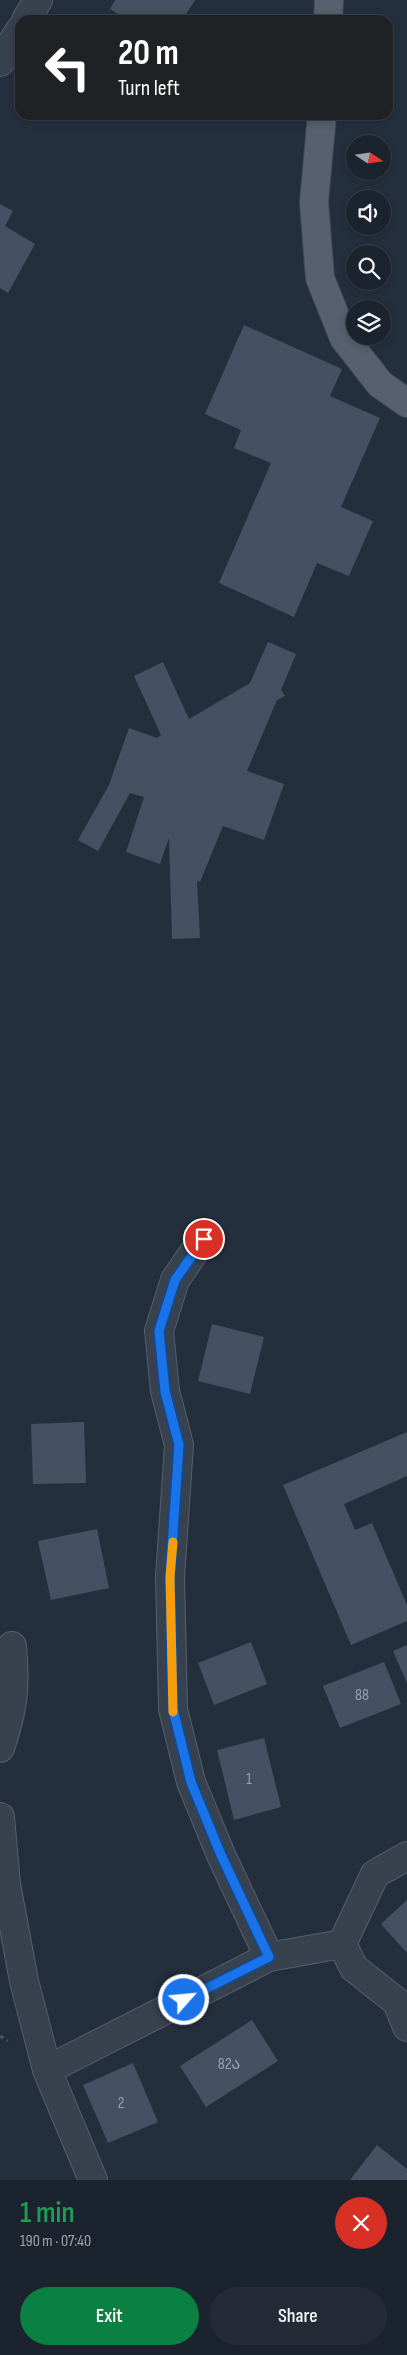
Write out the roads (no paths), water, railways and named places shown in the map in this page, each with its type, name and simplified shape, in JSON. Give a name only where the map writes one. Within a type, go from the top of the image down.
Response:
[{"type":"main road","points":[[328,15],[329,0]]},
{"type":"main road","points":[[322,120],[314,202],[320,278],[344,338],[380,384],[407,403]]},
{"type":"street","points":[[29,15],[38,0]]},
{"type":"street","points":[[0,62],[15,38]]},
{"type":"street","points":[[204,1239],[175,1280],[159,1331],[165,1391],[179,1445],[170,1577],[173,1709],[191,1782],[221,1855],[269,1957]]},
{"type":"street","points":[[0,1748],[10,1719],[16,1680],[12,1646]]},
{"type":"street","points":[[0,1817],[6,1884],[24,1981],[47,2070],[93,2180]]},
{"type":"street","points":[[342,1944],[375,1874],[407,1856]]},
{"type":"street","points":[[47,2070],[269,1957],[342,1944]]},
{"type":"street","points":[[342,1944],[354,1968],[397,2002],[407,2027]]}]
